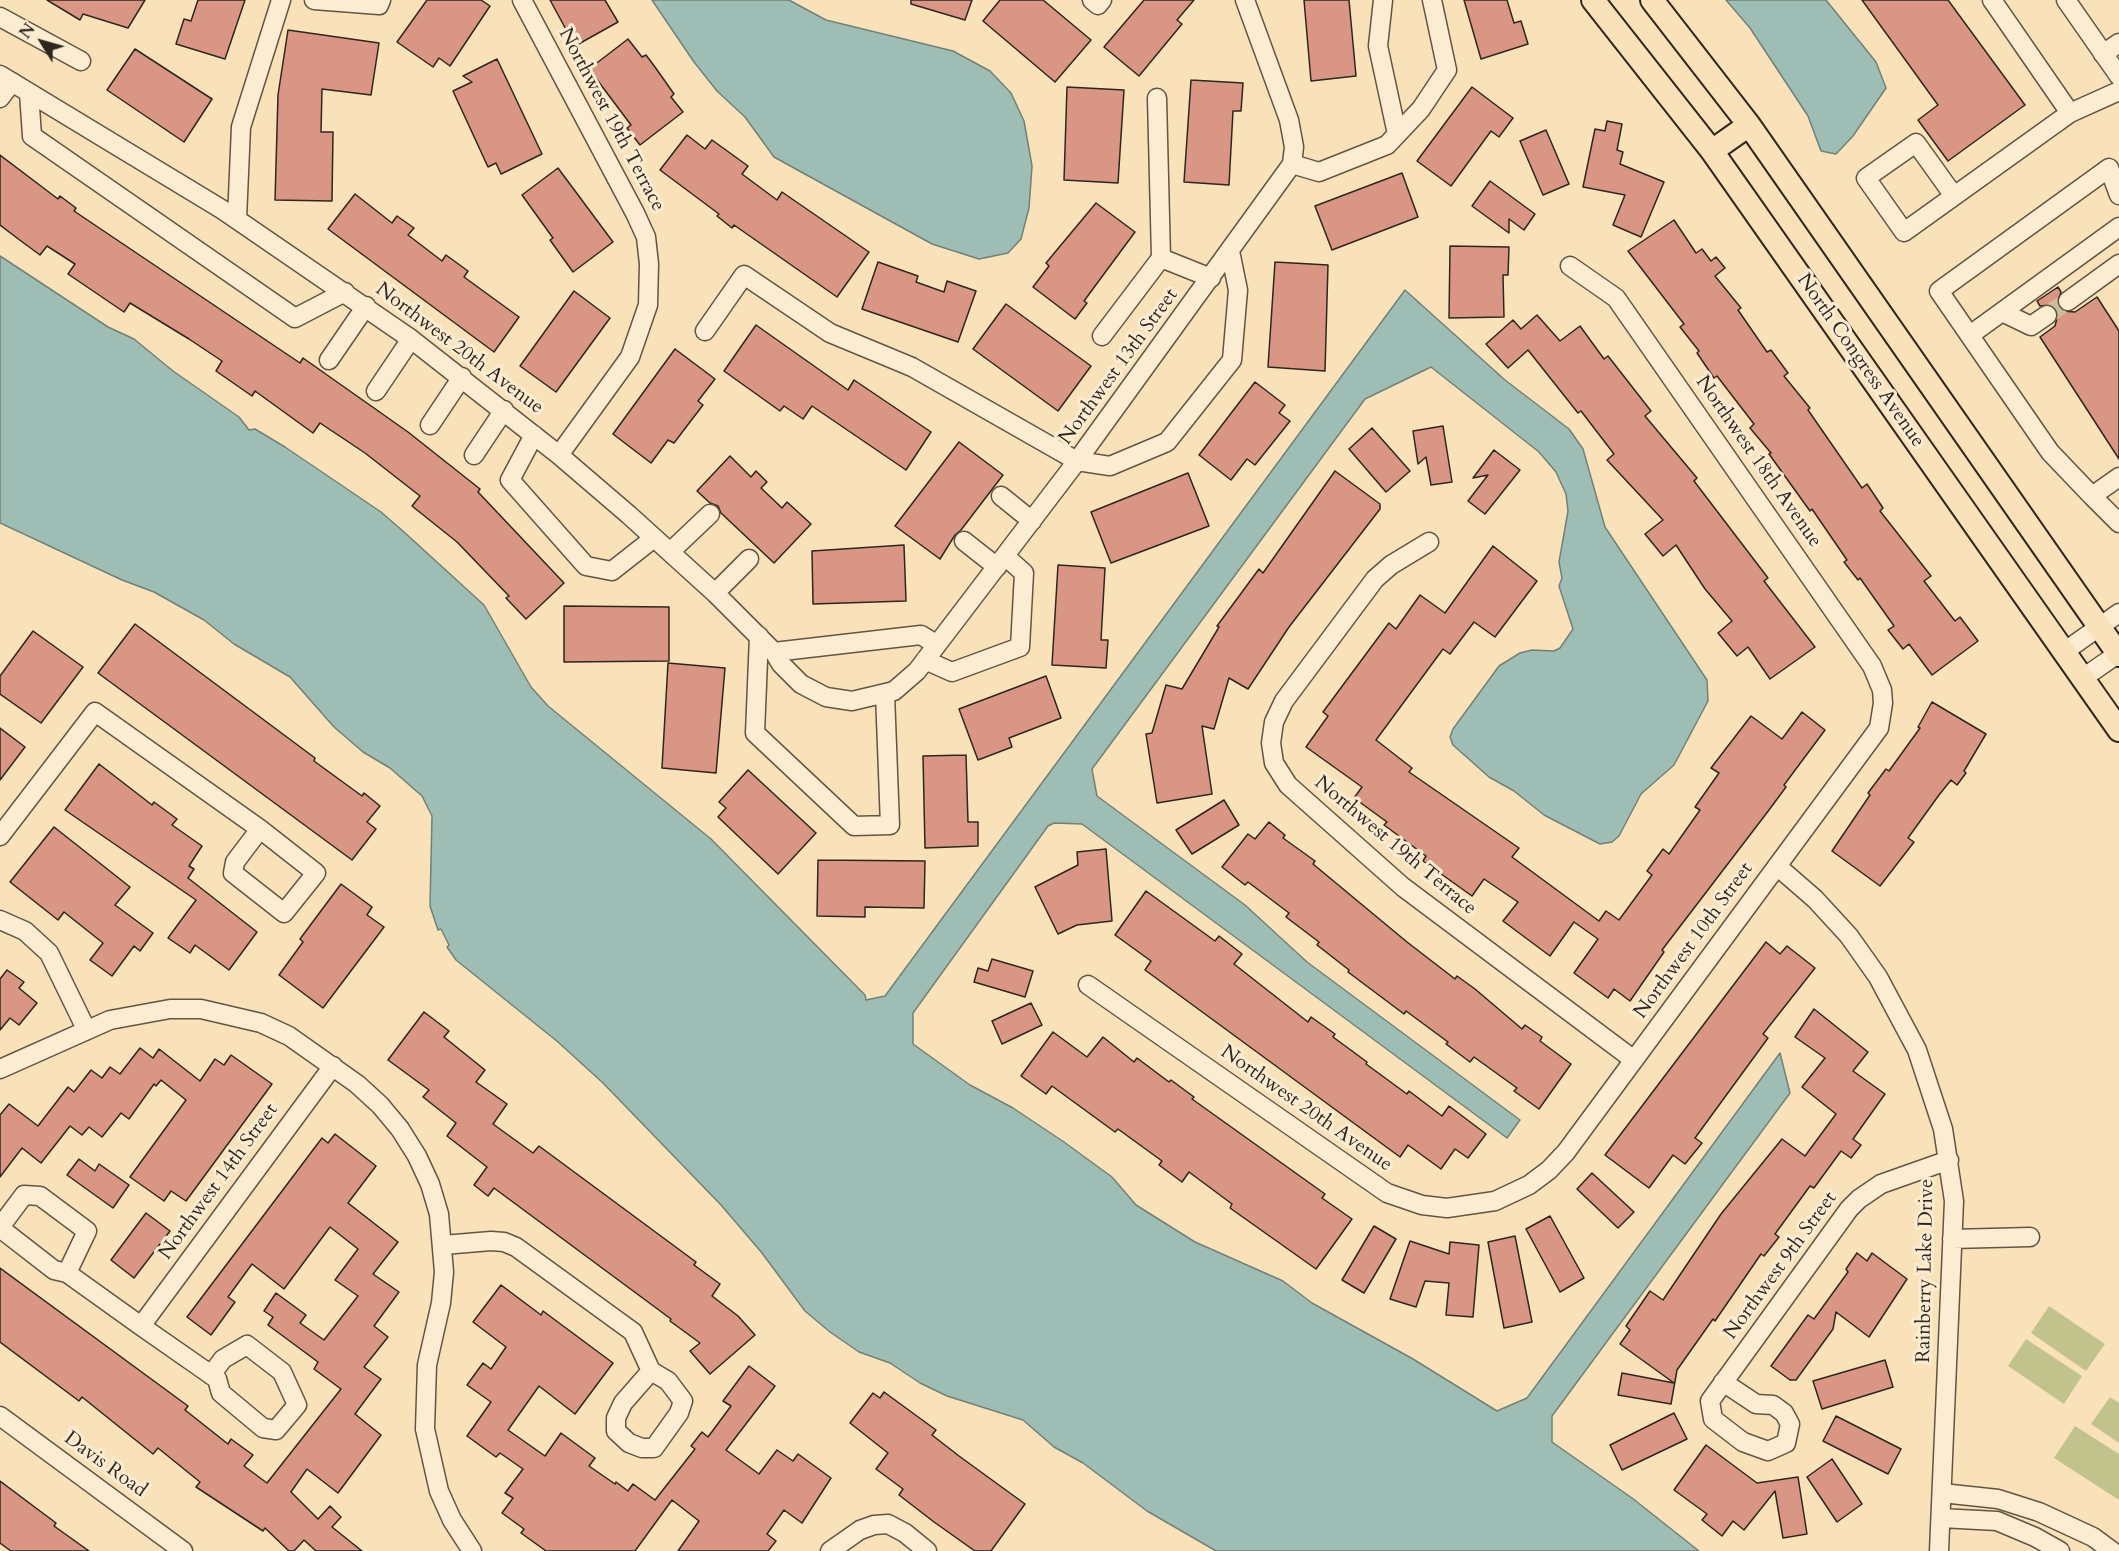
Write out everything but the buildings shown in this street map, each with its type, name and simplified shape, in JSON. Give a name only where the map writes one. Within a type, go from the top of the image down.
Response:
[{"type":"main road","name":"North Congress Avenue","points":[[1593,0],[1712,151],[2119,730]]},
{"type":"main road","points":[[1652,0],[1749,124],[2119,654]]},
{"type":"main road","points":[[1712,151],[1749,124]]},
{"type":"street","points":[[237,219],[240,127],[281,0]]},
{"type":"street","points":[[314,0],[379,5],[381,0]]},
{"type":"street","name":"Northwest 19th Terrace","points":[[522,0],[635,213],[646,237],[650,264],[648,305],[630,357],[559,454]]},
{"type":"street","points":[[1092,0],[1098,4],[1102,0]]},
{"type":"street","points":[[1245,0],[1289,120],[1294,147],[1292,164],[1319,172],[1388,145],[1420,109],[1447,70],[1432,0]]},
{"type":"street","points":[[1383,0],[1378,46],[1397,134]]},
{"type":"street","points":[[1992,0],[2070,112]]},
{"type":"street","points":[[2066,0],[2119,76]]},
{"type":"street","points":[[0,17],[81,61]]},
{"type":"street","points":[[2103,54],[2119,43]]},
{"type":"street","points":[[0,98],[6,78]]},
{"type":"street","name":"Northwest 20th Avenue","points":[[6,78],[237,219],[411,339],[559,454],[670,552],[759,636],[801,684],[826,697],[852,702]]},
{"type":"street","points":[[1954,196],[1916,143],[1866,178],[1904,232],[1954,196],[2070,112],[2119,92]]},
{"type":"street","points":[[29,93],[32,136],[295,318],[345,292]]},
{"type":"street","points":[[1102,336],[1161,258],[1157,98]]},
{"type":"street","name":"Northwest 13th Street","points":[[852,702],[894,691],[925,660],[1077,461],[1292,164]]},
{"type":"street","points":[[2119,195],[2109,168],[1940,291],[2050,452],[2119,523]]},
{"type":"street","points":[[1970,335],[2119,227]]},
{"type":"street","points":[[705,331],[744,275],[830,333],[912,367],[1077,461],[1110,466],[1167,442],[1232,360],[1238,290],[1230,251]]},
{"type":"street","points":[[1161,258],[1211,278]]},
{"type":"street","points":[[2068,301],[2119,264]]},
{"type":"street","name":"Northwest 18th Avenue","points":[[1570,266],[1616,298],[1872,666],[1882,690],[1883,703]]},
{"type":"street","points":[[329,360],[366,306]]},
{"type":"street","points":[[2002,312],[2031,326],[2047,315]]},
{"type":"street","points":[[376,391],[411,339]]},
{"type":"street","points":[[430,425],[462,377]]},
{"type":"street","points":[[474,454],[504,410]]},
{"type":"street","points":[[534,435],[510,480],[586,566],[612,571],[654,538]]},
{"type":"street","points":[[2092,496],[2119,477]]},
{"type":"street","points":[[1001,496],[1032,521]]},
{"type":"street","points":[[670,552],[710,514]]},
{"type":"street","points":[[925,660],[952,672],[1020,647],[1024,573],[964,541]]},
{"type":"street","name":"Northwest 19th Terrace","points":[[1429,542],[1391,565],[1375,579],[1284,701],[1274,722],[1271,743],[1274,763],[1288,785],[1403,887],[1634,1060]]},
{"type":"street","points":[[715,593],[749,559]]},
{"type":"street","points":[[2065,651],[2119,613]]},
{"type":"street","points":[[774,652],[921,635],[937,645]]},
{"type":"street","points":[[759,636],[755,733],[854,826],[890,825],[885,694]]},
{"type":"street","points":[[2083,678],[2119,654]]},
{"type":"street","name":"Northwest 10th Street","points":[[1519,1191],[1549,1170],[1566,1152],[1879,728],[1883,703]]},
{"type":"street","points":[[0,836],[95,712],[260,829],[316,873],[284,913],[233,873],[235,862],[260,829]]},
{"type":"street","name":"Rainberry Lake Drive","points":[[1777,866],[1815,899],[1849,936],[1888,994],[1913,1040],[1931,1088],[1949,1160],[1954,1201],[1939,1551]]},
{"type":"street","points":[[0,920],[25,932],[49,953],[86,1029]]},
{"type":"street","name":"Northwest 20th Avenue","points":[[1088,985],[1387,1193],[1422,1205],[1447,1208],[1496,1201],[1519,1191]]},
{"type":"street","points":[[0,1069],[86,1029],[140,1012],[201,1009],[261,1023],[302,1044],[380,1105],[411,1147],[430,1184],[439,1214],[443,1245],[441,1303],[427,1365],[425,1429],[430,1460],[439,1491],[452,1520],[472,1551]]},
{"type":"street","name":"Northwest 14th Street","points":[[141,1326],[333,1066]]},
{"type":"street","name":"Northwest 9th Street","points":[[1723,1382],[1756,1404],[1773,1406],[1784,1413],[1791,1430],[1786,1443],[1775,1450],[1743,1442],[1713,1419],[1710,1401],[1723,1382],[1859,1199],[1881,1184],[1949,1160]]},
{"type":"street","points":[[68,1273],[87,1230],[40,1196],[24,1195],[0,1227],[54,1270],[68,1273],[211,1374],[217,1379],[221,1393],[263,1428],[276,1430],[297,1405],[282,1371],[247,1345],[223,1359],[211,1374]]},
{"type":"street","points":[[1952,1239],[2030,1237]]},
{"type":"street","points":[[443,1245],[491,1241],[504,1242],[516,1247],[633,1332],[651,1371]]},
{"type":"street","name":"Davis Road","points":[[0,1416],[183,1551]]},
{"type":"street","points":[[1942,1493],[1998,1499],[2064,1522],[2093,1537],[2112,1551]]},
{"type":"street","points":[[1941,1518],[1997,1521],[2055,1548],[2064,1522]]},
{"type":"street","points":[[834,1550],[860,1530],[874,1525],[888,1524],[905,1533],[927,1551]]},
{"type":"green space","points":[[2049,1306],[2105,1344],[2086,1371],[2031,1333]]},
{"type":"green space","points":[[2026,1339],[2082,1376],[2064,1404],[2008,1366]]},
{"type":"green space","points":[[2110,1397],[2119,1403],[2119,1443],[2091,1424]]},
{"type":"green space","points":[[2075,1426],[2119,1454],[2119,1500],[2054,1458]]},
{"type":"water","points":[[652,0],[789,0],[826,20],[953,51],[990,71],[1011,93],[1024,121],[1032,166],[1029,208],[1021,239],[1008,253],[979,259],[932,244],[774,157],[745,117],[717,91],[694,62]]},
{"type":"water","points":[[1726,0],[1826,0],[1876,62],[1886,88],[1853,136],[1836,154],[1821,151],[1808,116],[1750,28]]},
{"type":"water","points":[[0,256],[108,327],[134,339],[173,371],[239,417],[249,430],[255,429],[285,447],[381,512],[484,605],[531,687],[548,706],[711,839],[865,995],[866,1000],[885,996],[1405,290],[1505,380],[1569,429],[1583,449],[1605,527],[1707,680],[1708,701],[1674,765],[1641,794],[1619,836],[1612,842],[1600,844],[1544,815],[1514,791],[1489,777],[1453,745],[1450,737],[1453,729],[1499,666],[1520,653],[1532,650],[1554,651],[1560,648],[1573,629],[1559,586],[1562,578],[1559,562],[1568,511],[1566,494],[1556,472],[1539,452],[1431,367],[1365,399],[1092,769],[1097,796],[1245,905],[1307,962],[1520,1120],[1507,1138],[1082,824],[1054,823],[1048,826],[913,1013],[913,1044],[970,1085],[1013,1108],[1064,1142],[1112,1177],[1136,1205],[1195,1242],[1283,1281],[1312,1303],[1413,1359],[1497,1411],[1527,1398],[1780,1053],[1790,1093],[1552,1416],[1552,1442],[1632,1498],[1699,1551],[1216,1551],[1147,1511],[1083,1463],[1054,1447],[1023,1420],[947,1396],[920,1383],[890,1363],[859,1352],[830,1332],[805,1311],[762,1253],[721,1205],[603,1083],[558,1042],[456,960],[447,947],[449,945],[441,929],[438,930],[430,906],[432,816],[422,796],[390,768],[363,752],[334,727],[290,677],[234,644],[204,620],[154,592],[122,580],[0,523]]},
{"type":"tunnel","points":[[2047,315],[2068,301]]}]
